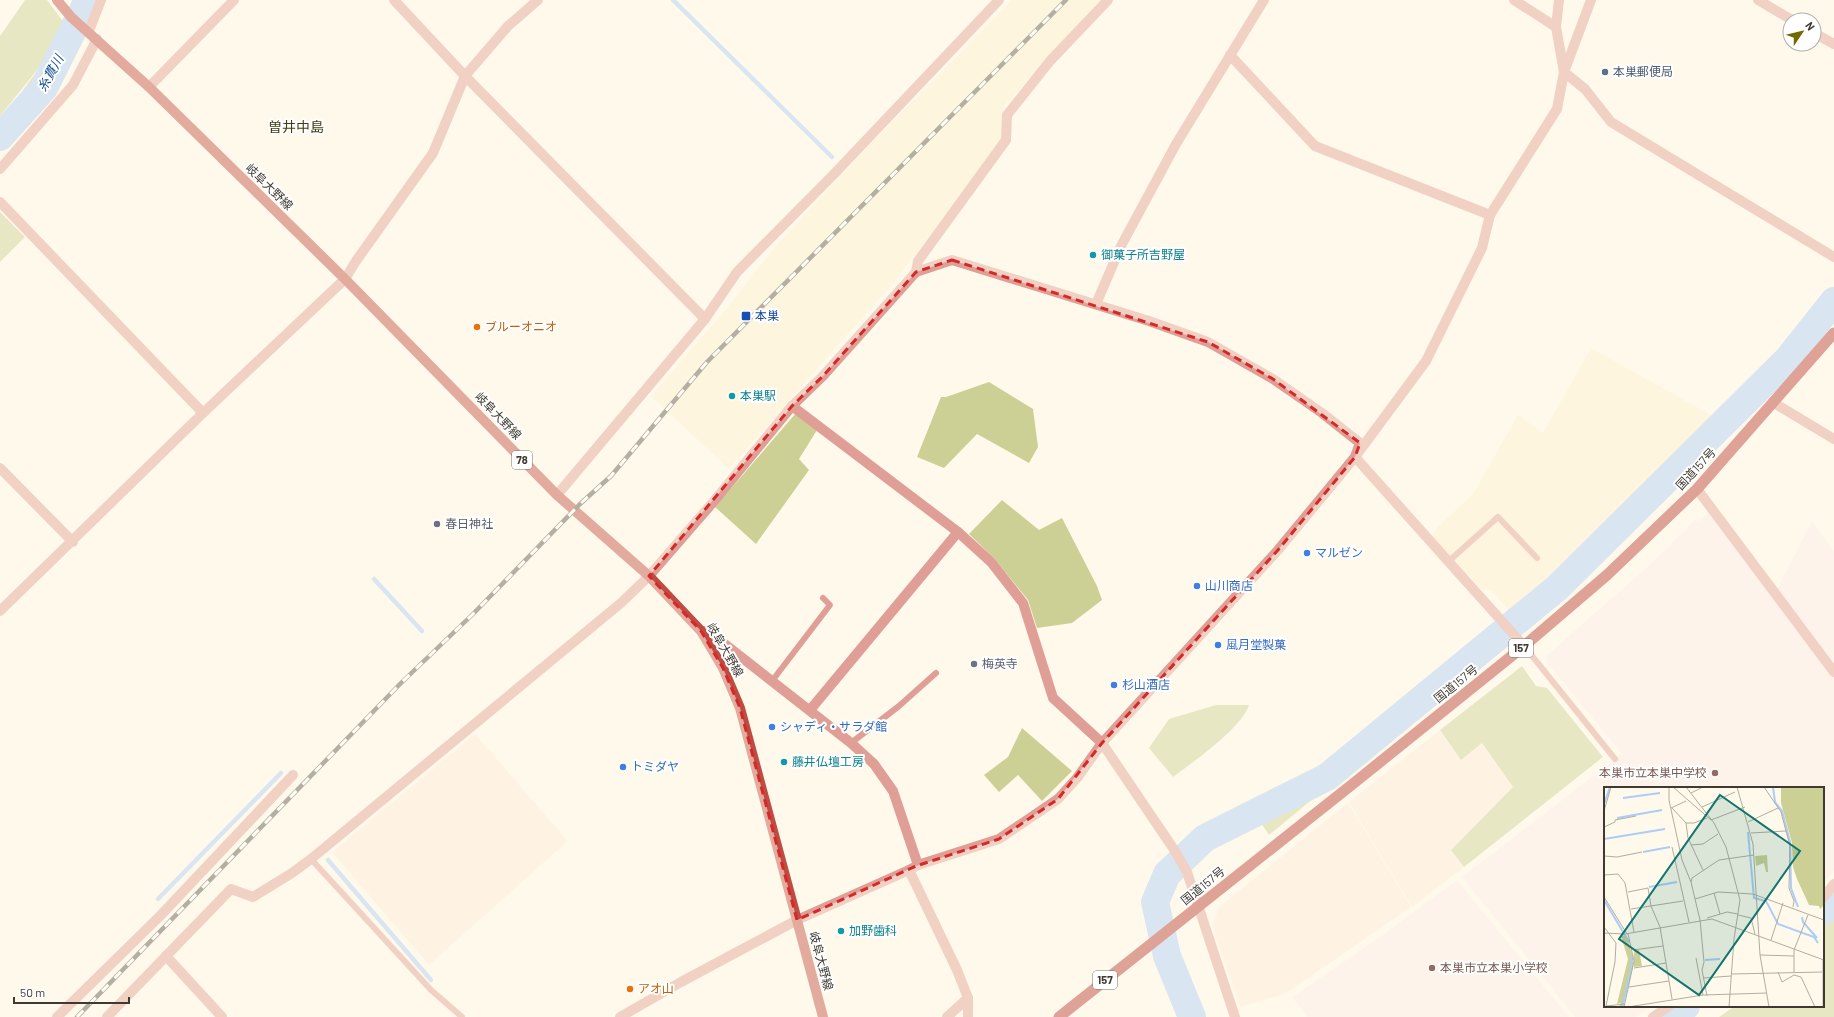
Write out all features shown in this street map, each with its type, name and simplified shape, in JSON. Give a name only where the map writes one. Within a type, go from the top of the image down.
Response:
[{"type":"highway","name":"国道157号","points":[[1059,1017],[1524,646],[1607,575],[1697,489],[1834,333]]},
{"type":"main road","name":"岐阜大野線","points":[[57,0],[71,17],[149,87],[345,279],[557,495],[649,576],[701,630],[723,668],[740,708],[823,1017]]},
{"type":"street","points":[[88,31],[102,0]]},
{"type":"street","points":[[149,87],[234,0]]},
{"type":"street","points":[[394,0],[465,76],[705,319]]},
{"type":"street","points":[[0,611],[73,542],[203,413],[345,279],[356,261],[433,153],[465,76],[508,26],[538,0]]},
{"type":"street","points":[[557,495],[705,319],[738,272],[840,168],[999,0]]},
{"type":"street","points":[[916,272],[918,261],[1006,140],[1007,115],[1050,61],[1108,0]]},
{"type":"street","points":[[1096,304],[1121,246],[1172,150],[1264,0]]},
{"type":"street","points":[[1514,0],[1556,27]]},
{"type":"street","points":[[1560,0],[1556,27],[1564,72],[1585,89],[1611,122],[1834,257]]},
{"type":"street","points":[[620,1017],[681,982],[797,920],[918,865],[999,839],[1058,799],[1077,778],[1102,743],[1263,567],[1355,457],[1426,361],[1482,248],[1490,215],[1557,110],[1564,72],[1592,0]]},
{"type":"street","points":[[1758,0],[1782,14]]},
{"type":"street","points":[[1822,37],[1834,44]]},
{"type":"street","points":[[0,169],[73,85],[97,39]]},
{"type":"street","points":[[1230,55],[1314,146],[1490,215]]},
{"type":"street","points":[[0,202],[203,413]]},
{"type":"street","points":[[107,1017],[230,889],[253,897],[292,873],[311,859],[621,603],[649,576],[715,500],[792,406],[823,376],[916,272],[952,260],[1096,304],[1208,342],[1253,368],[1322,412],[1360,443],[1355,457]]},
{"type":"street","points":[[1774,403],[1834,439]]},
{"type":"street","points":[[792,406],[958,532],[991,562],[1022,603],[1053,698],[1102,743],[1175,851],[1187,872],[1234,1017]]},
{"type":"street","points":[[1355,457],[1449,560],[1524,646]]},
{"type":"street","points":[[0,468],[73,542]]},
{"type":"street","points":[[1697,489],[1834,672]]},
{"type":"street","points":[[810,710],[958,532]]},
{"type":"street","points":[[701,630],[708,631],[810,710],[851,743],[874,764],[893,791],[918,865]]},
{"type":"street","points":[[57,1017],[161,915],[293,775]]},
{"type":"street","points":[[909,870],[957,970],[968,998],[968,1017]]},
{"type":"street","points":[[1824,897],[1834,884]]},
{"type":"street","points":[[166,956],[222,1017]]},
{"type":"street","points":[[947,1017],[968,998]]},
{"type":"street","points":[[1653,1017],[1668,1007]]},
{"type":"lane","points":[[1449,560],[1498,517],[1537,558]]},
{"type":"lane","points":[[772,681],[830,605],[823,598]]},
{"type":"lane","points":[[1524,646],[1615,759]]},
{"type":"lane","points":[[851,743],[899,706],[936,673]]},
{"type":"lane","points":[[311,859],[431,990],[462,1017]]},
{"type":"highlighted area","points":[[952,260],[1208,342],[1273,379],[1360,443],[1355,457],[1278,550],[1102,743],[1058,799],[999,839],[916,866],[797,920],[740,708],[723,668],[701,631],[649,576],[792,406],[823,376],[916,272]]},
{"type":"shaded area","points":[[1012,0],[1101,0],[1003,107],[1003,138],[898,277],[729,469],[651,396],[728,307],[774,248],[865,150]]},
{"type":"shaded area","points":[[1591,348],[1713,416],[1511,613],[1492,591],[1482,590],[1432,536],[1437,528],[1473,494],[1518,415],[1543,433]]},
{"type":"shaded area","name":"本巣市立本巣中学校","points":[[1709,512],[1773,597],[1812,521],[1834,551],[1834,871],[1824,883],[1824,787],[1604,787],[1604,1007],[1651,1007],[1636,1017],[1575,1017],[1462,877],[1622,754],[1547,663],[1546,656],[1645,569],[1695,520],[1697,522]]},
{"type":"shaded area","points":[[1440,730],[1461,760],[1482,743],[1513,787],[1451,850],[1464,867],[1412,907],[1349,802]]},
{"type":"shaded area","points":[[475,734],[568,841],[429,965],[332,852]]},
{"type":"shaded area","points":[[1348,803],[1411,907],[1285,994],[1240,1007],[1212,925],[1220,906]]},
{"type":"shaded area","name":"本巣市立本巣小学校","points":[[1457,880],[1569,1017],[1307,1017],[1292,997],[1377,939]]},
{"type":"green space","points":[[25,0],[47,0],[75,37],[75,44],[47,100],[0,148],[0,121],[46,59],[0,116],[0,36]]},
{"type":"green space","points":[[0,212],[25,237],[0,262]]},
{"type":"green space","points":[[989,382],[1033,409],[1038,447],[1029,463],[977,434],[944,468],[917,457],[941,397],[946,397]]},
{"type":"green space","points":[[796,413],[817,430],[799,459],[809,470],[756,544],[715,507]]},
{"type":"green space","points":[[1002,500],[1039,530],[1062,518],[1097,586],[1102,600],[1072,623],[1037,628],[1028,600],[994,558],[969,534]]},
{"type":"green space","points":[[1522,666],[1536,686],[1547,688],[1603,757],[1464,867],[1451,850],[1513,787],[1482,743],[1461,760],[1440,730]]},
{"type":"green space","points":[[1216,705],[1249,705],[1237,724],[1227,734],[1204,754],[1173,777],[1149,748],[1169,719]]},
{"type":"green space","points":[[1022,728],[1072,771],[1042,801],[1018,775],[999,792],[984,775],[1008,757]]},
{"type":"green space","points":[[1306,792],[1320,793],[1269,835],[1259,820]]},
{"type":"green space","points":[[1834,917],[1834,1017],[1719,1017],[1734,1007],[1824,1007],[1824,923]]},
{"type":"waterway","name":"糸貫川","points":[[0,137],[44,88],[88,0]]},
{"type":"waterway","points":[[673,0],[832,157]]},
{"type":"waterway","points":[[1192,1017],[1167,956],[1155,902],[1167,874],[1205,838],[1327,777],[1557,588],[1788,359],[1834,301]]},
{"type":"waterway","points":[[374,579],[422,631]]},
{"type":"waterway","points":[[158,899],[281,773]]},
{"type":"waterway","points":[[328,860],[431,980]]},
{"type":"waterway","points":[[1824,910],[1834,900]]},
{"type":"waterway","points":[[1669,1017],[1684,1007]]},
{"type":"railway","points":[[77,1017],[401,683],[473,614],[580,504],[611,476],[707,362],[1066,0]]},
{"type":"place","name":"本巣郵便局","points":[[1605,72]]},
{"type":"place","name":"御菓子所吉野屋","points":[[1093,255]]},
{"type":"place","name":"本巣","points":[[746,316]]},
{"type":"place","name":"ブルーオニオ","points":[[477,327]]},
{"type":"place","name":"本巣駅","points":[[732,396]]},
{"type":"place","name":"春日神社","points":[[437,524]]},
{"type":"place","name":"マルゼン","points":[[1307,553]]},
{"type":"place","name":"山川商店","points":[[1197,586]]},
{"type":"place","name":"風月堂製菓","points":[[1218,645]]},
{"type":"place","name":"梅英寺","points":[[974,664]]},
{"type":"place","name":"杉山酒店","points":[[1114,685]]},
{"type":"place","name":"シャディ・サラダ館","points":[[772,727]]},
{"type":"place","name":"藤井仏壇工房","points":[[784,762]]},
{"type":"place","name":"トミダヤ","points":[[623,767]]},
{"type":"place","name":"本巣市立本巣中学校","points":[[1715,773]]},
{"type":"place","name":"加野歯科","points":[[841,931]]},
{"type":"place","name":"本巣市立本巣小学校","points":[[1432,968]]},
{"type":"place","name":"アオ山","points":[[630,989]]},
{"type":"district","name":"曽井中島","points":[[296,127]]}]
